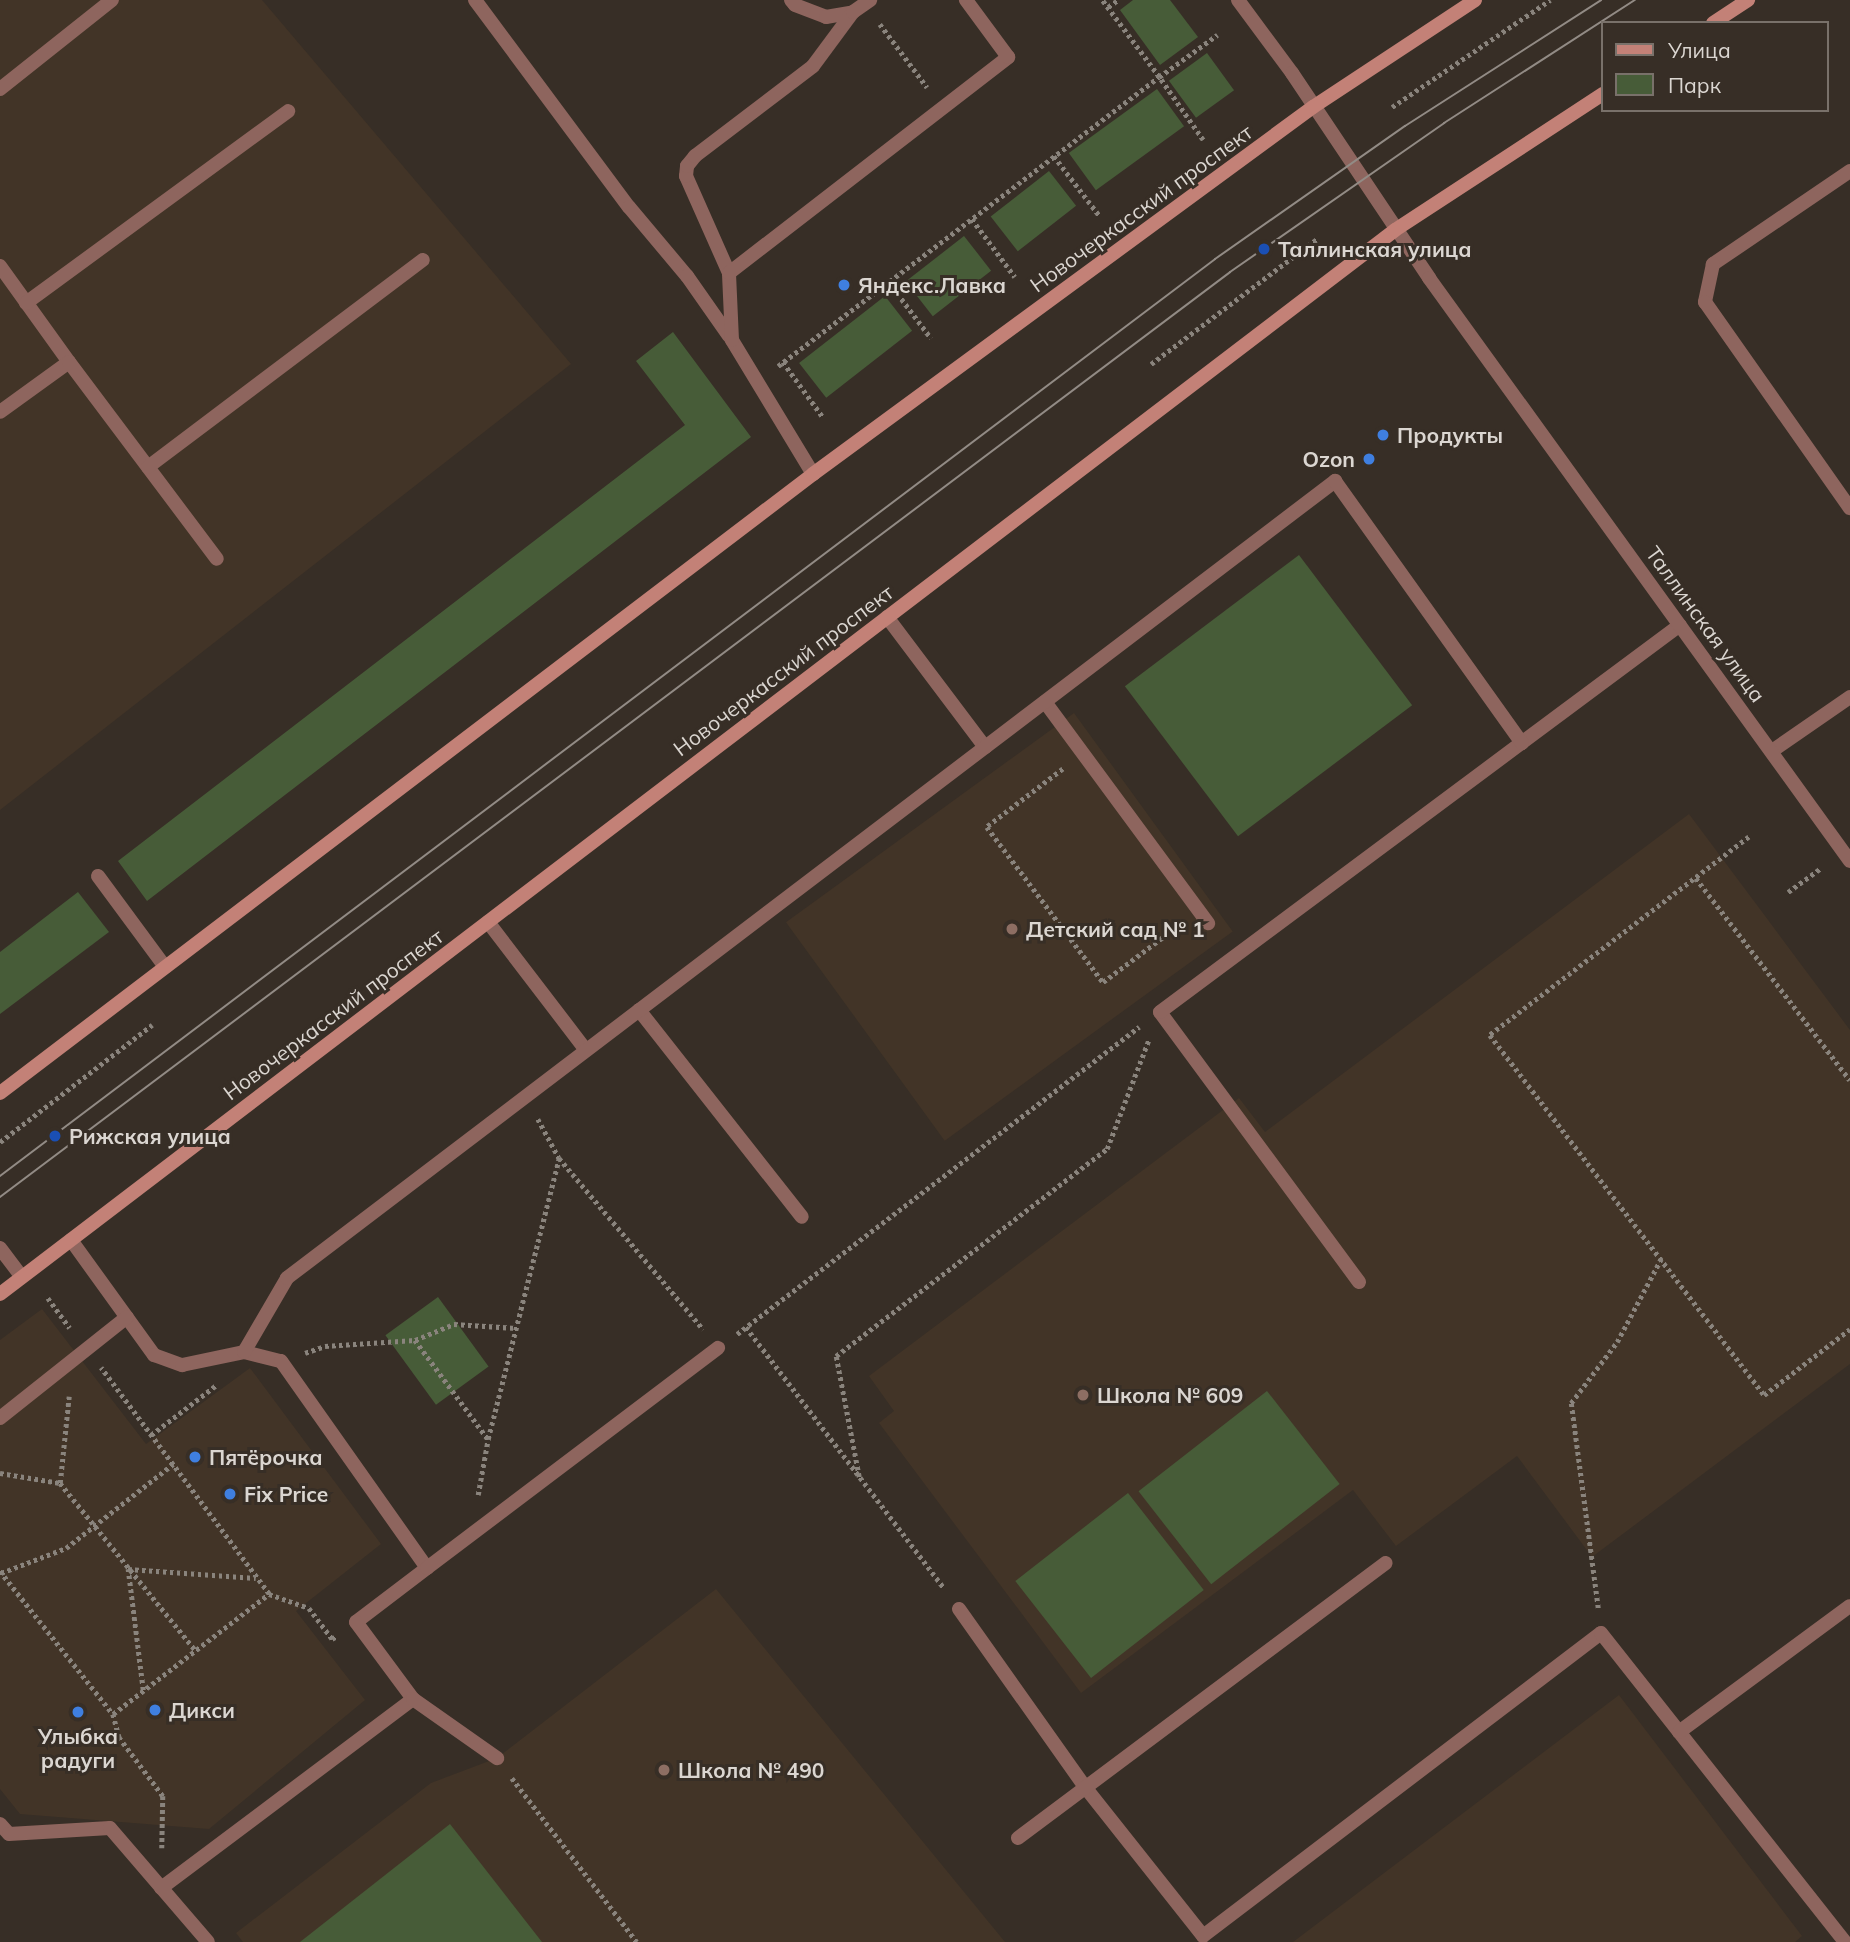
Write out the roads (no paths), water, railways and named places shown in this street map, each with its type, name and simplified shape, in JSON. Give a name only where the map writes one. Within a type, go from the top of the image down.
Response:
[{"type":"main road","name":"Новочеркасский проспект","points":[[0,1093],[813,474],[1313,107],[1475,0]]},
{"type":"main road","points":[[1716,21],[1748,0]]},
{"type":"main road","name":"Новочеркасский проспект","points":[[0,1294],[1395,230],[1602,95]]},
{"type":"street","points":[[0,89],[112,0]]},
{"type":"street","points":[[475,0],[629,207],[695,285],[732,340],[813,474]]},
{"type":"street","points":[[792,0],[795,5],[826,17],[862,5]]},
{"type":"street","points":[[729,273],[1008,57],[966,0]]},
{"type":"street","name":"Таллинская улица","points":[[1238,0],[1395,230],[1850,860]]},
{"type":"street","points":[[732,340],[729,273],[686,176],[687,166],[695,156],[813,66],[862,5]]},
{"type":"street","points":[[26,303],[288,111]]},
{"type":"street","points":[[1850,171],[1713,264],[1705,302],[1850,508]]},
{"type":"street","points":[[148,467],[423,260]]},
{"type":"street","points":[[0,266],[217,559]]},
{"type":"street","points":[[0,412],[69,362]]},
{"type":"street","points":[[244,1352],[287,1278],[1335,481],[1522,743]]},
{"type":"street","points":[[887,617],[985,747]]},
{"type":"street","points":[[1359,1282],[1160,1012],[1680,625]]},
{"type":"street","points":[[1772,751],[1850,697]]},
{"type":"street","points":[[1045,702],[1208,923]]},
{"type":"street","points":[[98,876],[165,967]]},
{"type":"street","points":[[488,922],[586,1050]]},
{"type":"street","points":[[639,1010],[802,1217]]},
{"type":"street","points":[[71,1240],[154,1355],[182,1365],[244,1352],[281,1361],[427,1568]]},
{"type":"street","points":[[0,1248],[22,1277]]},
{"type":"street","points":[[0,1418],[127,1317]]},
{"type":"street","points":[[497,1758],[413,1699],[356,1622],[718,1348]]},
{"type":"street","points":[[1018,1838],[1385,1563]]},
{"type":"street","points":[[1679,1732],[1850,1606]]},
{"type":"street","points":[[959,1609],[1085,1787],[1203,1936],[1601,1633],[1843,1939]]},
{"type":"street","points":[[161,1888],[413,1699]]},
{"type":"street","points":[[0,1824],[9,1834],[110,1828],[208,1942]]},
{"type":"tram line","points":[[0,1176],[1215,259],[1405,126],[1601,0]]},
{"type":"tram line","points":[[1602,21],[1635,0]]},
{"type":"tram line","points":[[0,1197],[1230,272],[1444,123],[1602,21]]},
{"type":"place","name":"Таллинская улица","points":[[1264,249]]},
{"type":"place","name":"Яндекс.Лавка","points":[[844,285]]},
{"type":"place","name":"Продукты","points":[[1383,435]]},
{"type":"place","name":"Ozon","points":[[1369,459]]},
{"type":"place","name":"Детский сад № 1","points":[[1012,929]]},
{"type":"place","name":"Рижская улица","points":[[55,1136]]},
{"type":"place","name":"Школа № 609","points":[[1083,1395]]},
{"type":"place","name":"Пятёрочка","points":[[195,1457]]},
{"type":"place","name":"Fix Price","points":[[230,1494]]},
{"type":"place","name":"Дикси","points":[[155,1710]]},
{"type":"place","name":"Улыбка радуги","points":[[78,1712]]},
{"type":"place","name":"Школа № 490","points":[[664,1770]]}]
